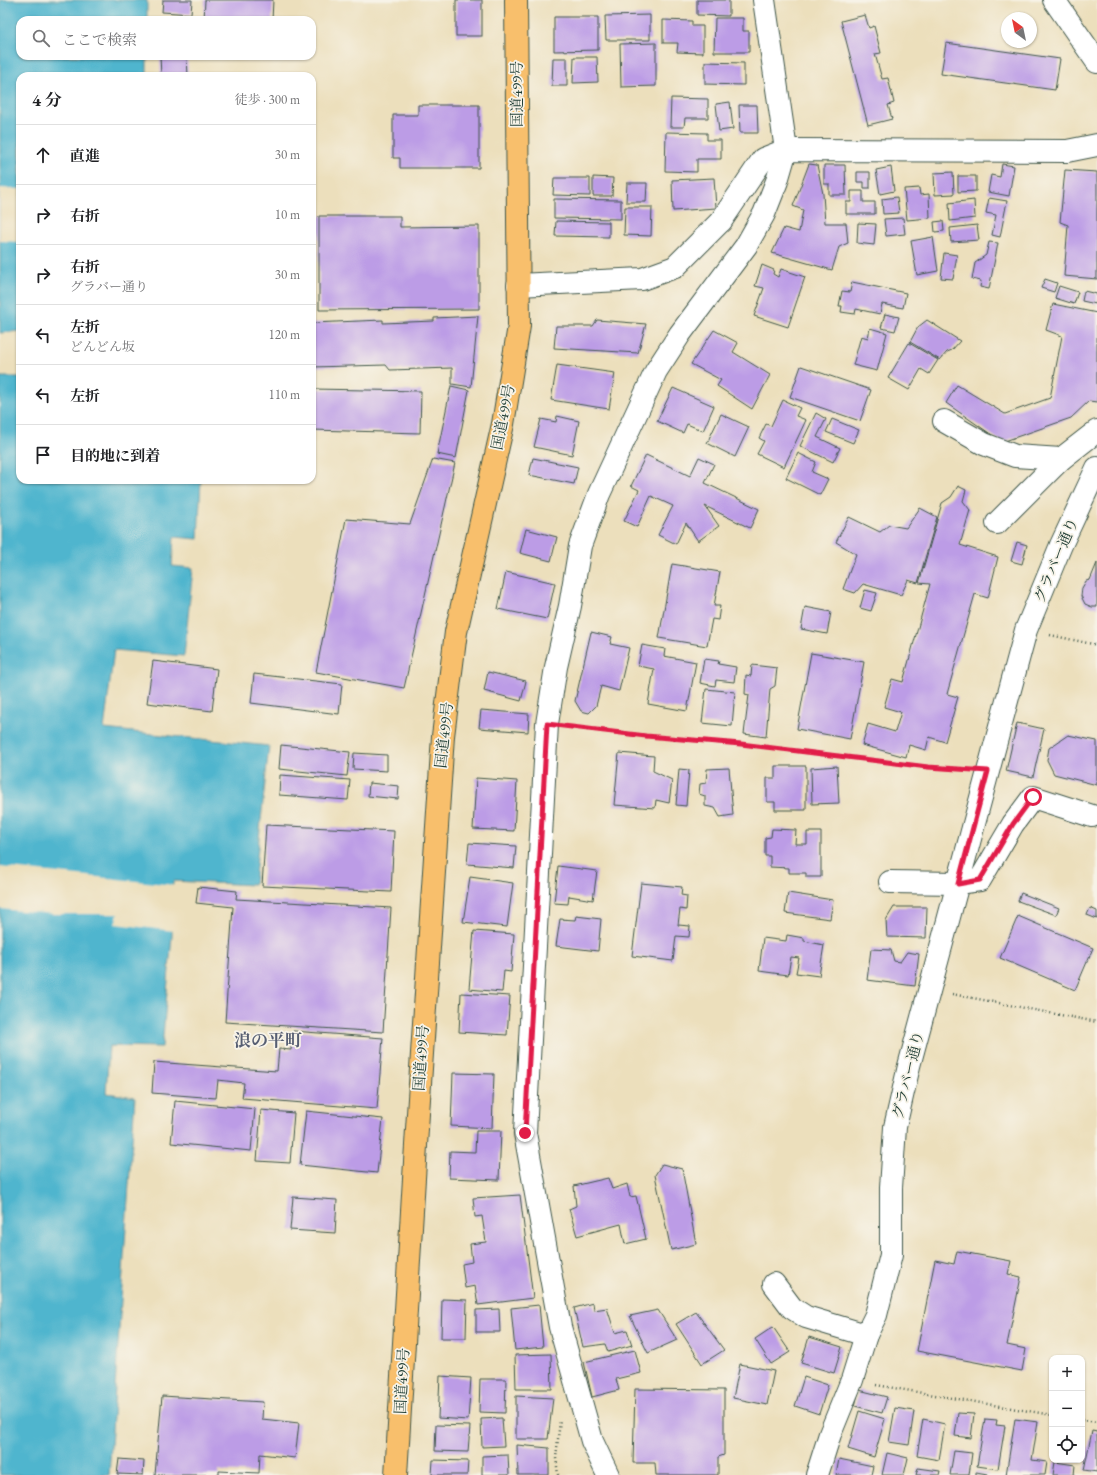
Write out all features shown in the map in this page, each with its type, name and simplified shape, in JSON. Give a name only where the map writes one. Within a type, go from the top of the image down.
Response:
[{"type":"highway","name":"国道499号","points":[[396,1475],[416,1129],[443,736],[456,632],[504,416],[519,326],[516,0]]},
{"type":"street","points":[[608,1475],[592,1441],[560,1327],[525,1133],[547,724],[556,667],[570,606],[580,546],[599,494],[656,371],[680,334],[746,246],[764,214],[777,181],[786,150],[764,0]]},
{"type":"street","points":[[1054,0],[1097,62]]},
{"type":"street","points":[[518,284],[642,279],[675,267],[721,221],[763,159],[786,150],[1067,151],[1097,145]]},
{"type":"street","points":[[944,421],[984,444],[1015,456],[1061,459]]},
{"type":"street","points":[[997,523],[1061,459],[1097,431]]},
{"type":"street","name":"グラバー通り","points":[[818,1475],[830,1434],[852,1380],[866,1335],[876,1315],[891,1255],[891,1188],[895,1127],[1026,630],[1097,468]]},
{"type":"street","points":[[890,882],[958,884],[980,880],[1013,824],[1033,797],[1092,816]]},
{"type":"street","points":[[774,1284],[792,1308],[806,1317],[866,1335]]},
{"type":"path","points":[[1026,630],[1097,645]]},
{"type":"path","points":[[547,724],[646,736],[741,744],[928,767],[988,771]]},
{"type":"path","points":[[930,990],[1097,1022]]},
{"type":"path","points":[[852,1380],[1049,1414]]},
{"type":"path","points":[[558,1475],[556,1458],[562,1406],[581,1400]]},
{"type":"path","points":[[1085,1420],[1097,1422]]},
{"type":"water","points":[[0,0],[147,0],[147,16],[16,16],[16,60],[147,60],[147,72],[16,72],[16,331],[0,333]]},
{"type":"water","points":[[0,377],[16,377],[16,484],[201,484],[198,539],[174,537],[172,566],[193,568],[184,656],[114,650],[104,729],[269,746],[254,885],[173,881],[172,936],[162,1047],[109,1046],[106,1093],[135,1097],[109,1475],[0,1475]]},
{"type":"pier","points":[[0,188],[16,189],[16,242],[0,241]]},
{"type":"pier","points":[[0,867],[175,885],[174,931],[115,924],[118,914],[53,914],[0,909]]},
{"type":"building","points":[[163,0],[192,0],[191,14],[162,12]]},
{"type":"building","points":[[205,0],[273,0],[272,16],[204,16]]},
{"type":"building","points":[[456,0],[482,0],[482,36],[456,36]]},
{"type":"building","points":[[697,0],[729,0],[729,16],[697,15]]},
{"type":"building","points":[[650,15],[650,40],[606,40],[605,16]]},
{"type":"building","points":[[865,15],[869,28],[874,26],[881,53],[875,54],[882,79],[888,78],[894,103],[888,105],[892,119],[868,125],[841,21]]},
{"type":"building","points":[[554,17],[598,17],[598,50],[554,51]]},
{"type":"building","points":[[715,18],[743,18],[743,31],[749,31],[749,52],[714,52]]},
{"type":"building","points":[[663,20],[692,21],[692,26],[703,26],[703,53],[677,52],[678,43],[663,43]]},
{"type":"building","points":[[656,43],[656,86],[621,87],[620,44]]},
{"type":"building","points":[[946,43],[1060,59],[1055,90],[941,74]]},
{"type":"building","points":[[574,57],[597,57],[598,82],[573,83]]},
{"type":"building","points":[[553,58],[567,58],[567,86],[552,86]]},
{"type":"building","points":[[160,60],[187,60],[188,72],[161,72]]},
{"type":"building","points":[[705,62],[744,63],[744,85],[705,84]]},
{"type":"building","points":[[671,98],[708,99],[708,118],[685,118],[684,127],[670,127]]},
{"type":"building","points":[[730,102],[733,129],[719,131],[716,104]]},
{"type":"building","points":[[418,105],[479,105],[479,168],[400,168],[400,158],[393,158],[393,115],[418,115]]},
{"type":"building","points":[[739,105],[757,105],[758,133],[740,133]]},
{"type":"building","points":[[666,132],[707,133],[707,140],[721,140],[721,159],[697,159],[697,172],[665,171]]},
{"type":"building","points":[[809,164],[817,165],[823,194],[825,223],[846,223],[848,243],[839,247],[832,270],[772,253],[784,228],[799,232],[803,210],[793,206]]},
{"type":"building","points":[[1002,164],[1014,166],[1009,196],[988,192],[991,175],[1000,177]]},
{"type":"building","points":[[824,165],[845,165],[846,195],[829,195],[829,184],[824,184]]},
{"type":"building","points":[[891,167],[894,191],[880,194],[876,170]]},
{"type":"building","points":[[1065,170],[1097,172],[1097,279],[1064,276],[1068,225],[1060,222]]},
{"type":"building","points":[[857,172],[870,172],[870,188],[864,188],[864,182],[857,182]]},
{"type":"building","points":[[953,172],[954,194],[935,195],[934,173]]},
{"type":"building","points":[[958,176],[976,176],[976,191],[958,192]]},
{"type":"building","points":[[593,177],[613,178],[612,196],[593,196]]},
{"type":"building","points":[[554,178],[590,178],[590,196],[553,195]]},
{"type":"building","points":[[714,178],[716,208],[673,211],[672,180]]},
{"type":"building","points":[[627,183],[647,183],[646,202],[626,202]]},
{"type":"building","points":[[919,188],[920,195],[929,194],[930,218],[907,220],[904,189]]},
{"type":"building","points":[[851,191],[863,191],[863,202],[875,202],[875,214],[846,214],[846,202],[851,202]]},
{"type":"building","points":[[897,197],[899,213],[883,214],[882,199]]},
{"type":"building","points":[[989,198],[1007,201],[1000,237],[992,235],[996,215],[986,213]]},
{"type":"building","points":[[554,199],[621,200],[621,219],[554,218]]},
{"type":"building","points":[[974,200],[975,218],[950,221],[949,203]]},
{"type":"building","points":[[625,207],[652,207],[651,236],[624,235]]},
{"type":"building","points":[[319,216],[400,216],[400,227],[479,226],[479,309],[319,310]]},
{"type":"building","points":[[903,218],[905,234],[886,236],[884,219]]},
{"type":"building","points":[[556,221],[609,222],[609,237],[555,236]]},
{"type":"building","points":[[943,221],[944,231],[935,232],[934,222]]},
{"type":"building","points":[[858,223],[876,224],[874,245],[857,243]]},
{"type":"building","points":[[977,225],[979,240],[951,242],[950,228]]},
{"type":"building","points":[[933,237],[938,271],[917,275],[911,241]]},
{"type":"building","points":[[989,242],[998,243],[989,289],[980,287],[981,281],[972,279],[975,263],[986,255]]},
{"type":"building","points":[[944,253],[957,255],[953,279],[941,278]]},
{"type":"building","points":[[762,265],[774,270],[773,274],[778,277],[781,269],[805,277],[788,327],[754,316],[764,288],[755,286]]},
{"type":"building","points":[[1045,279],[1057,283],[1054,292],[1041,288]]},
{"type":"building","points":[[852,282],[906,293],[903,308],[882,304],[880,314],[856,309],[855,314],[841,312],[842,306],[839,306],[842,291],[850,292]]},
{"type":"building","points":[[1059,286],[1078,292],[1074,304],[1055,298]]},
{"type":"building","points":[[1084,291],[1097,294],[1096,304],[1082,301]]},
{"type":"building","points":[[1053,304],[1097,313],[1097,402],[1089,401],[1071,418],[1002,442],[946,403],[957,385],[1005,414],[1050,398],[1062,336],[1046,330]]},
{"type":"building","points":[[885,314],[899,317],[895,331],[881,328]]},
{"type":"building","points":[[478,316],[471,387],[452,384],[452,368],[390,370],[386,365],[316,367],[316,323],[383,320],[383,323],[434,321],[434,318]]},
{"type":"building","points":[[597,320],[646,324],[638,353],[554,348],[556,326],[593,326]]},
{"type":"building","points":[[927,320],[960,341],[940,360],[910,342],[918,327]]},
{"type":"building","points":[[870,328],[887,333],[877,371],[853,365],[861,336],[868,338]]},
{"type":"building","points":[[714,330],[738,343],[733,352],[770,375],[752,409],[717,386],[721,380],[691,364]]},
{"type":"building","points":[[909,343],[938,360],[929,374],[921,369],[909,390],[888,378]]},
{"type":"building","points":[[557,365],[615,373],[609,409],[551,400]]},
{"type":"building","points":[[801,366],[871,390],[860,421],[790,397]]},
{"type":"building","points":[[451,386],[469,390],[456,458],[437,454]]},
{"type":"building","points":[[673,388],[714,406],[703,431],[687,424],[683,433],[657,421]]},
{"type":"building","points":[[316,389],[421,391],[420,433],[316,430]]},
{"type":"building","points":[[783,400],[800,408],[796,416],[806,420],[784,467],[757,454],[764,441],[759,438],[766,424],[771,426]]},
{"type":"building","points":[[816,413],[826,419],[817,437],[840,448],[833,462],[800,446]]},
{"type":"building","points":[[721,414],[749,427],[735,457],[707,443]]},
{"type":"building","points":[[557,416],[579,421],[572,455],[534,447],[541,419],[556,422]]},
{"type":"building","points":[[832,419],[859,430],[853,443],[826,432]]},
{"type":"building","points":[[798,453],[816,462],[812,472],[828,479],[820,495],[786,478]]},
{"type":"building","points":[[646,455],[690,476],[699,457],[714,464],[705,483],[759,509],[750,528],[705,506],[719,526],[698,541],[686,523],[676,544],[658,535],[673,506],[651,496],[637,527],[624,521],[639,490],[631,486]]},
{"type":"building","points":[[533,458],[578,467],[574,484],[529,475]]},
{"type":"building","points":[[433,459],[455,463],[404,688],[316,672],[346,519],[410,524]]},
{"type":"building","points":[[958,486],[966,490],[963,501],[970,510],[960,545],[998,557],[988,598],[975,594],[947,694],[958,697],[945,742],[929,737],[926,750],[909,745],[906,757],[862,745],[868,724],[895,732],[901,712],[884,707],[892,679],[903,682],[930,584],[919,583],[942,503],[951,497]]},
{"type":"building","points":[[920,508],[937,517],[918,583],[908,580],[901,595],[863,584],[855,593],[843,589],[856,554],[836,542],[849,517],[880,532],[889,525],[906,528]]},
{"type":"building","points":[[526,529],[557,537],[551,561],[520,553]]},
{"type":"building","points":[[1017,542],[1027,545],[1022,564],[1011,561]]},
{"type":"building","points":[[1097,563],[1097,607],[1092,607],[1085,604],[1081,596],[1082,588],[1086,581],[1090,580]]},
{"type":"building","points":[[672,564],[720,572],[714,606],[720,606],[718,620],[712,619],[707,646],[659,638]]},
{"type":"building","points":[[506,572],[555,583],[547,619],[498,609]]},
{"type":"building","points":[[865,590],[877,593],[871,611],[860,608]]},
{"type":"building","points":[[805,607],[831,612],[827,634],[801,629]]},
{"type":"building","points":[[591,632],[612,637],[610,644],[629,648],[619,691],[601,686],[596,706],[589,713],[581,711],[575,701]]},
{"type":"building","points":[[642,645],[665,649],[664,656],[696,662],[687,711],[648,704],[654,669],[638,666]]},
{"type":"building","points":[[811,653],[864,662],[850,739],[797,729]]},
{"type":"building","points":[[704,659],[719,661],[718,664],[736,667],[734,682],[716,680],[715,686],[700,683]]},
{"type":"building","points":[[153,661],[217,669],[212,711],[147,703]]},
{"type":"building","points":[[752,665],[777,668],[775,686],[770,689],[766,737],[744,734],[749,695],[745,694],[746,675],[751,676]]},
{"type":"building","points":[[488,672],[526,681],[521,701],[484,691]]},
{"type":"building","points":[[254,674],[342,684],[339,714],[251,703]]},
{"type":"building","points":[[706,689],[735,692],[732,726],[702,723]]},
{"type":"building","points":[[481,710],[529,714],[528,732],[479,728]]},
{"type":"building","points":[[1017,723],[1044,729],[1033,777],[1006,771]]},
{"type":"building","points":[[1068,735],[1097,741],[1097,785],[1054,774],[1047,760],[1049,748]]},
{"type":"building","points":[[281,745],[350,752],[347,776],[279,769]]},
{"type":"building","points":[[354,753],[387,755],[387,771],[353,769]]},
{"type":"building","points":[[619,753],[654,756],[653,771],[672,780],[669,803],[656,800],[655,808],[614,805]]},
{"type":"building","points":[[775,766],[806,766],[806,810],[775,810],[775,802],[767,802],[767,778],[775,778]]},
{"type":"building","points":[[837,766],[839,803],[812,804],[811,768]]},
{"type":"building","points":[[729,768],[733,815],[720,817],[715,808],[705,806],[705,796],[699,794],[700,784],[706,783],[707,769]]},
{"type":"building","points":[[679,769],[689,770],[686,806],[676,805]]},
{"type":"building","points":[[280,775],[350,780],[348,800],[279,795]]},
{"type":"building","points":[[476,778],[517,781],[514,831],[473,829]]},
{"type":"building","points":[[369,783],[399,786],[398,799],[368,796]]},
{"type":"building","points":[[266,825],[394,831],[391,892],[262,886]]},
{"type":"building","points":[[772,829],[796,830],[795,844],[807,844],[807,832],[821,832],[821,877],[806,877],[806,873],[789,873],[789,868],[770,867],[770,856],[765,856],[765,838],[771,837]]},
{"type":"building","points":[[469,843],[516,846],[514,868],[467,864]]},
{"type":"building","points":[[558,866],[597,871],[593,900],[569,896],[568,904],[554,903]]},
{"type":"building","points":[[470,877],[513,883],[507,927],[463,922]]},
{"type":"building","points":[[641,883],[682,887],[681,895],[687,896],[686,910],[680,909],[678,925],[690,926],[689,937],[676,936],[673,961],[632,956]]},
{"type":"building","points":[[198,887],[237,891],[236,899],[391,908],[383,1032],[225,1022],[233,907],[196,903]]},
{"type":"building","points":[[788,893],[833,900],[830,919],[785,913]]},
{"type":"building","points":[[1021,893],[1059,908],[1056,915],[1018,901]]},
{"type":"building","points":[[894,907],[927,907],[926,938],[887,937],[886,920]]},
{"type":"building","points":[[1090,908],[1097,911],[1097,919],[1087,915]]},
{"type":"building","points":[[576,916],[601,919],[598,951],[556,946],[560,919],[575,920]]},
{"type":"building","points":[[1018,916],[1093,948],[1075,990],[1000,958]]},
{"type":"building","points":[[474,931],[514,934],[511,972],[504,971],[502,992],[469,989]]},
{"type":"building","points":[[787,935],[804,938],[804,941],[824,945],[819,976],[796,973],[799,958],[791,957],[788,975],[759,971],[763,938],[786,941]]},
{"type":"building","points":[[871,949],[891,950],[894,961],[900,962],[907,952],[919,954],[915,986],[867,980]]},
{"type":"building","points":[[461,993],[510,996],[507,1035],[459,1032]]},
{"type":"building","points":[[293,1031],[383,1038],[377,1109],[242,1098],[244,1083],[218,1080],[216,1098],[152,1093],[154,1062],[277,1071],[279,1049],[291,1050]]},
{"type":"building","points":[[453,1073],[494,1074],[492,1128],[451,1126]]},
{"type":"building","points":[[175,1101],[255,1109],[251,1151],[171,1143]]},
{"type":"building","points":[[261,1110],[294,1113],[290,1163],[257,1161]]},
{"type":"building","points":[[306,1111],[383,1119],[377,1173],[300,1165]]},
{"type":"building","points":[[476,1131],[501,1131],[499,1180],[449,1178],[450,1151],[475,1152]]},
{"type":"building","points":[[662,1164],[682,1169],[696,1244],[671,1250],[655,1175]]},
{"type":"building","points":[[608,1178],[612,1189],[627,1184],[630,1197],[636,1196],[646,1239],[625,1244],[621,1224],[577,1236],[569,1209],[576,1206],[574,1186]]},
{"type":"building","points":[[520,1195],[533,1298],[478,1305],[475,1286],[465,1288],[462,1264],[472,1262],[470,1244],[486,1242],[482,1216],[475,1217],[473,1198]]},
{"type":"building","points":[[293,1197],[337,1200],[335,1233],[290,1230]]},
{"type":"building","points":[[957,1251],[1011,1261],[1008,1274],[1021,1277],[1007,1345],[1026,1349],[1022,1371],[917,1351],[935,1260],[954,1264]]},
{"type":"building","points":[[442,1299],[467,1300],[466,1338],[441,1338]]},
{"type":"building","points":[[593,1303],[594,1310],[607,1308],[615,1333],[627,1330],[632,1345],[608,1352],[605,1344],[583,1347],[574,1308]]},
{"type":"building","points":[[539,1305],[543,1347],[515,1350],[511,1308]]},
{"type":"building","points":[[499,1309],[500,1332],[476,1332],[476,1310]]},
{"type":"building","points":[[658,1310],[677,1340],[648,1353],[630,1316]]},
{"type":"building","points":[[696,1312],[724,1350],[702,1364],[676,1324]]},
{"type":"building","points":[[773,1327],[790,1352],[771,1364],[755,1339]]},
{"type":"building","points":[[809,1337],[842,1347],[834,1373],[801,1363]]},
{"type":"building","points":[[635,1350],[641,1373],[616,1379],[619,1390],[592,1397],[584,1362]]},
{"type":"building","points":[[551,1354],[552,1389],[516,1389],[515,1355]]},
{"type":"building","points":[[740,1364],[774,1371],[767,1405],[733,1398]]},
{"type":"building","points":[[440,1376],[471,1378],[468,1420],[438,1418]]},
{"type":"building","points":[[804,1377],[828,1385],[819,1414],[795,1406]]},
{"type":"building","points":[[480,1379],[506,1379],[505,1413],[479,1412]]},
{"type":"building","points":[[635,1389],[724,1390],[724,1455],[718,1457],[718,1475],[656,1475],[655,1463],[633,1463]]},
{"type":"building","points":[[859,1390],[887,1397],[882,1413],[855,1406]]},
{"type":"building","points":[[162,1396],[263,1402],[262,1419],[299,1423],[295,1458],[260,1454],[259,1473],[219,1471],[219,1475],[155,1475]]},
{"type":"building","points":[[516,1396],[553,1398],[548,1439],[516,1439]]},
{"type":"building","points":[[895,1408],[914,1411],[909,1445],[889,1442]]},
{"type":"building","points":[[859,1411],[885,1419],[874,1457],[848,1449]]},
{"type":"building","points":[[958,1413],[974,1414],[971,1438],[955,1436]]},
{"type":"building","points":[[502,1418],[504,1446],[482,1447],[481,1419]]},
{"type":"building","points":[[923,1419],[945,1424],[939,1460],[917,1456]]},
{"type":"building","points":[[985,1419],[997,1420],[996,1425],[1005,1426],[998,1469],[977,1466]]},
{"type":"building","points":[[1015,1419],[1038,1422],[1032,1460],[1047,1462],[1045,1475],[1006,1475]]},
{"type":"building","points":[[436,1425],[470,1426],[468,1452],[435,1451]]},
{"type":"building","points":[[1092,1431],[1097,1432],[1097,1472],[1084,1470]]},
{"type":"building","points":[[517,1445],[549,1448],[549,1475],[518,1475]]},
{"type":"building","points":[[954,1451],[972,1453],[969,1475],[950,1475]]},
{"type":"building","points":[[887,1453],[908,1458],[904,1475],[882,1475]]},
{"type":"building","points":[[508,1455],[509,1475],[482,1475],[482,1456]]},
{"type":"building","points":[[119,1459],[144,1461],[143,1475],[117,1474]]},
{"type":"building","points":[[839,1459],[873,1466],[871,1475],[836,1475]]},
{"type":"building","points":[[433,1460],[468,1461],[467,1475],[432,1475]]},
{"type":"building","points":[[1055,1463],[1075,1465],[1074,1475],[1053,1475]]},
{"type":"building","points":[[918,1468],[940,1471],[939,1475],[916,1475]]},
{"type":"building","points":[[976,1472],[988,1474],[988,1475],[976,1475]]},
{"type":"district","name":"浪の平町","points":[[268,1040]]},
{"type":"route","points":[[525,1133],[547,724],[646,736],[741,744],[928,767],[988,771],[958,884],[980,880],[1013,824],[1033,797]]}]
